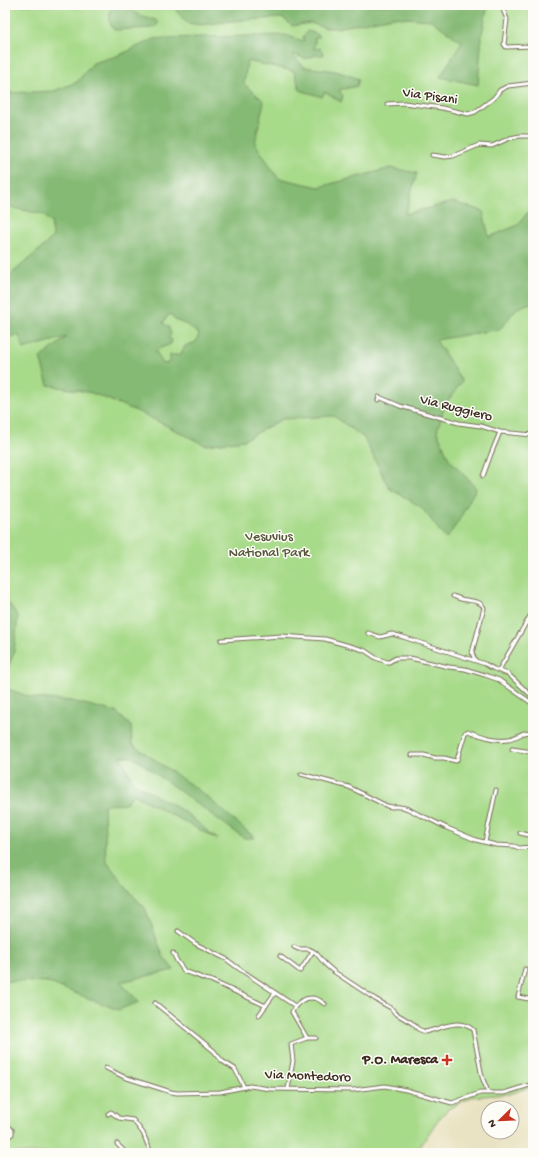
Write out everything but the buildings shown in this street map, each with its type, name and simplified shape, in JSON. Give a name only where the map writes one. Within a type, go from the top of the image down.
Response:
[{"type":"street","points":[[501,5],[507,19],[504,44],[505,47],[533,46]]},
{"type":"street","name":"Via Pisani","points":[[387,104],[404,103],[442,108],[468,114],[475,112],[494,98],[500,90],[508,86],[533,83]]},
{"type":"street","points":[[432,155],[445,157],[453,156],[479,145],[492,146],[510,138],[533,136]]},
{"type":"street","name":"Via Ruggiero","points":[[378,400],[379,397],[400,406],[459,423],[481,426],[500,432],[533,435]]},
{"type":"street","points":[[483,476],[500,432]]},
{"type":"street","points":[[453,596],[473,601],[484,606],[472,649],[472,654],[475,660]]},
{"type":"street","points":[[499,670],[530,616]]},
{"type":"street","points":[[368,633],[380,637],[392,634],[475,660],[508,674],[533,697]]},
{"type":"street","points":[[221,640],[281,636],[331,640],[364,650],[376,658],[387,662],[396,658],[410,658],[485,675],[499,680],[533,704]]},
{"type":"street","points":[[412,754],[456,761],[458,760],[465,733],[468,731],[489,738],[508,739],[525,732],[533,733]]},
{"type":"street","points":[[512,748],[533,752]]},
{"type":"street","points":[[301,774],[350,787],[387,806],[394,808],[400,806],[476,840],[496,845],[514,846],[519,848],[533,847]]},
{"type":"street","points":[[485,842],[496,790]]},
{"type":"street","points":[[520,833],[533,836]]},
{"type":"street","points":[[178,931],[192,942],[226,959],[295,1006]]},
{"type":"street","points":[[294,947],[313,951],[333,970],[391,1008],[395,1013],[412,1023],[418,1029],[425,1032],[453,1024],[470,1027],[473,1030],[482,1077],[488,1092]]},
{"type":"street","points":[[280,956],[300,971],[313,951]]},
{"type":"street","points":[[173,952],[177,961],[185,972],[210,980],[266,1006]]},
{"type":"street","points":[[526,969],[518,997],[529,999],[533,998]]},
{"type":"street","points":[[259,1015],[275,993]]},
{"type":"street","points":[[307,1038],[292,1012],[295,1006],[305,999],[311,998],[318,999],[325,1004]]},
{"type":"street","points":[[155,1003],[214,1051],[222,1061],[234,1069],[244,1087]]},
{"type":"street","points":[[532,1003],[533,1010]]},
{"type":"street","points":[[288,1089],[293,1061],[291,1044],[307,1038],[316,1038]]},
{"type":"street","name":"Via Montedoro","points":[[106,1068],[124,1077],[177,1093],[220,1092],[254,1086],[270,1089],[353,1090],[385,1086],[406,1090],[452,1103],[480,1093],[504,1093],[533,1084]]},
{"type":"street","points":[[108,1114],[111,1112],[120,1118],[133,1120],[143,1133],[151,1153]]},
{"type":"street","points":[[5,1139],[12,1134],[12,1130],[9,1127]]},
{"type":"street","points":[[117,1144],[126,1153]]},
{"type":"green space","name":"Vesuvius National Park","points":[[5,5],[533,5],[533,1086],[509,1094],[470,1097],[452,1107],[447,1110],[437,1121],[416,1153],[5,1153]]},
{"type":"green space","points":[[172,5],[488,5],[482,33],[478,85],[440,77],[462,42],[431,20],[393,17],[337,28],[327,28],[310,23],[292,26],[283,18],[242,20],[200,25],[188,23]]},
{"type":"green space","points":[[112,6],[124,6],[139,15],[156,20],[158,24],[153,28],[114,30],[110,19]]},
{"type":"green space","points":[[307,31],[315,33],[320,37],[315,38],[314,49],[320,48],[324,55],[316,55],[306,59],[292,54],[304,67],[336,71],[359,79],[357,86],[339,90],[343,96],[341,102],[325,92],[322,97],[300,90],[294,71],[247,61],[244,84],[264,101],[255,143],[278,178],[319,187],[391,168],[417,173],[405,214],[453,202],[483,211],[489,237],[518,225],[530,209],[533,212],[533,302],[517,308],[500,329],[436,340],[462,381],[445,405],[437,431],[449,459],[476,488],[458,522],[446,539],[421,507],[389,488],[364,438],[334,416],[282,419],[244,440],[205,445],[139,412],[92,393],[48,385],[40,358],[67,337],[23,349],[19,335],[5,338],[5,277],[9,276],[45,245],[53,236],[51,222],[42,214],[13,208],[5,200],[5,93],[54,91],[77,82],[93,63],[120,55],[153,39],[285,35],[304,41],[303,37]],"holes":[[[171,314],[175,320],[187,325],[199,334],[196,342],[185,346],[180,355],[170,355],[170,362],[163,364],[156,351],[171,344],[172,340],[168,338],[171,335],[169,327],[163,323]]]},
{"type":"green space","points":[[5,598],[18,616],[14,653],[5,674]]},
{"type":"green space","points":[[5,688],[33,698],[72,701],[116,712],[131,726],[132,744],[201,792],[255,838],[244,838],[133,757],[120,756],[134,783],[185,812],[217,839],[133,794],[125,804],[104,805],[106,861],[128,890],[145,908],[163,956],[174,970],[120,982],[139,1002],[118,1010],[47,982],[5,982]]},
{"type":"place","name":"P.O. Maresca","points":[[447,1060]]}]
